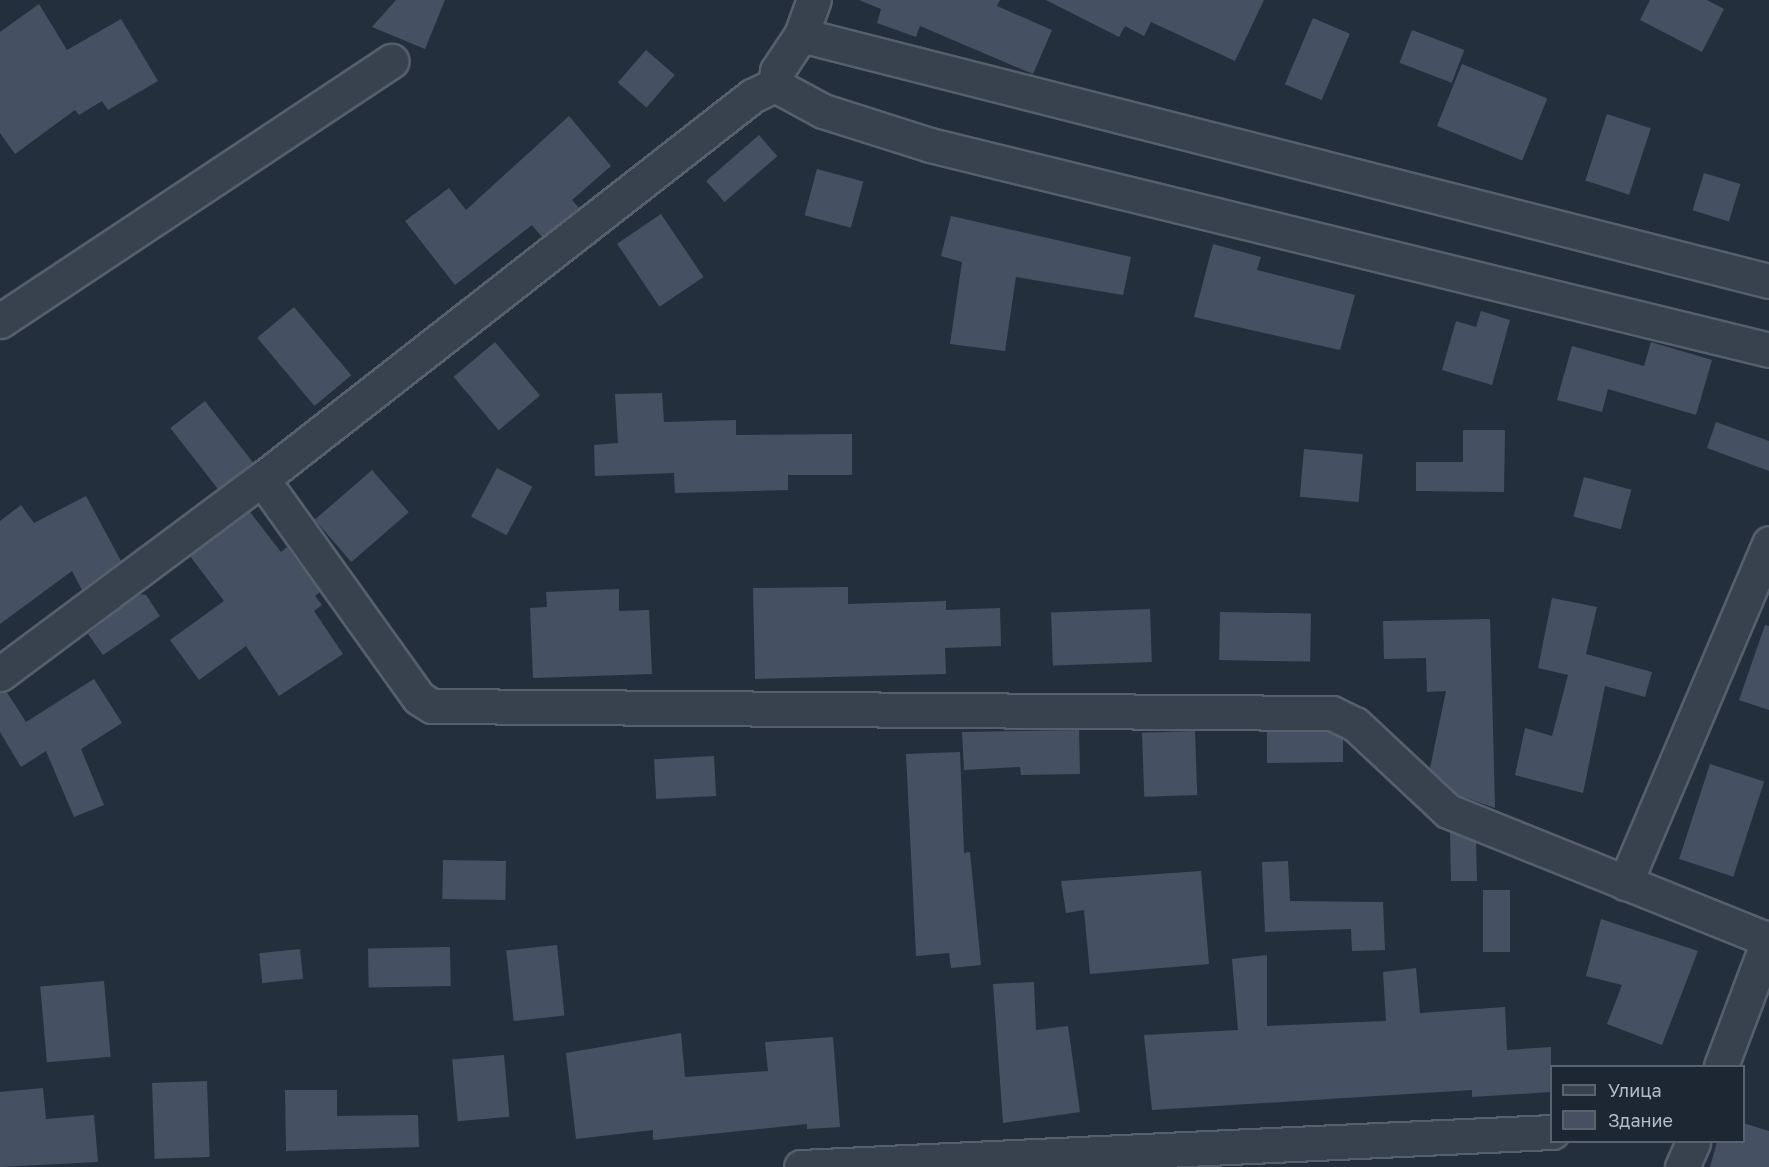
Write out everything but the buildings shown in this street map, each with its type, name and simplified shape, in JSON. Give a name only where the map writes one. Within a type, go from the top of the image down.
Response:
[{"type":"street","points":[[776,85],[777,71],[801,35],[814,0]]},
{"type":"street","points":[[801,35],[1769,281]]},
{"type":"street","points":[[0,321],[392,61]]},
{"type":"street","points":[[776,85],[823,111],[930,145],[1769,350]]},
{"type":"street","points":[[0,674],[262,479],[752,96],[776,85]]},
{"type":"street","points":[[262,479],[419,698],[432,706],[1332,713],[1355,723],[1448,811],[1769,939],[1721,1065]]},
{"type":"street","points":[[1625,883],[1769,543]]},
{"type":"street","points":[[801,1167],[1550,1132]]},
{"type":"street","points":[[1682,1167],[1693,1143]]}]
